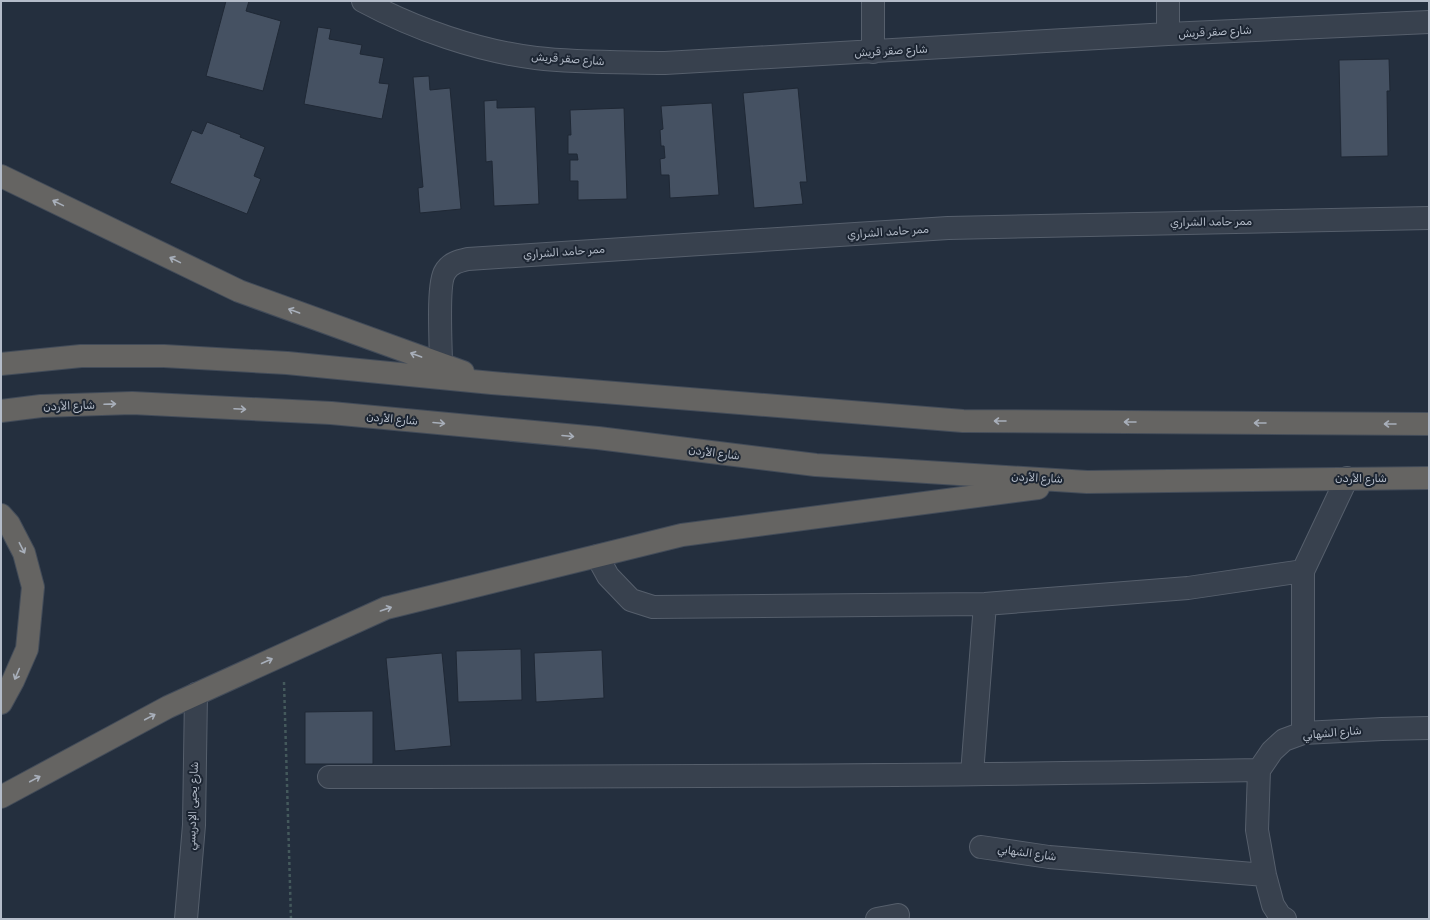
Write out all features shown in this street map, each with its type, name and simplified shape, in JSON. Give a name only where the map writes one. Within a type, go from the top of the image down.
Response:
[{"type":"highway","points":[[1,176],[239,291],[492,383]]},
{"type":"highway","points":[[1,364],[81,356],[164,356],[287,363],[492,383],[963,421],[1429,424]]},
{"type":"highway","name":"شارع الأردن","points":[[1,411],[41,406],[132,403],[331,413],[598,438],[816,465],[1087,482],[1429,478]]},
{"type":"highway","points":[[1,797],[168,707],[386,608],[682,535],[1087,482]]},
{"type":"highway","points":[[1,515],[9,524],[24,553],[33,587],[27,649],[14,681],[1,703]]},
{"type":"street","name":"شارع صقر قريش","points":[[363,1],[384,6],[444,36],[488,48],[536,58],[611,62],[665,63],[1168,34],[1429,22]]},
{"type":"street","points":[[873,1],[873,52]]},
{"type":"street","points":[[1168,1],[1168,34]]},
{"type":"street","name":"ممر حامد الشراري","points":[[441,364],[440,289],[444,273],[454,262],[468,259],[948,228],[1429,218]]},
{"type":"street","points":[[1303,733],[1303,571],[1347,478]]},
{"type":"street","points":[[597,556],[608,576],[631,600],[653,606],[985,604],[1188,588],[1303,571]]},
{"type":"street","points":[[972,774],[985,604]]},
{"type":"street","name":"شارع يحيى الإدريسي","points":[[186,919],[194,825],[196,694]]},
{"type":"street","name":"شارع الشهابي","points":[[1259,770],[1276,746],[1284,740],[1303,733],[1429,728]]},
{"type":"street","points":[[329,777],[692,777],[1259,770],[1257,830],[1265,875],[1273,905],[1280,916],[1285,919]]},
{"type":"street","name":"شارع الشهابي","points":[[981,847],[1049,857],[1265,875]]},
{"type":"street","points":[[877,919],[898,915]]},
{"type":"path","points":[[284,694],[291,919]]},
{"type":"building","points":[[226,1],[249,1],[246,11],[281,21],[263,91],[206,76]]},
{"type":"building","points":[[318,27],[331,29],[329,39],[362,45],[360,54],[384,58],[379,83],[389,84],[382,119],[304,104]]},
{"type":"building","points":[[1389,59],[1390,91],[1387,91],[1388,156],[1341,157],[1339,60]]},
{"type":"building","points":[[429,76],[430,90],[450,88],[461,209],[420,213],[418,188],[423,187],[413,77]]},
{"type":"building","points":[[798,88],[807,182],[800,182],[803,204],[754,208],[743,93]]},
{"type":"building","points":[[497,100],[497,108],[535,107],[539,204],[494,206],[492,161],[486,162],[484,101]]},
{"type":"building","points":[[712,103],[719,195],[670,198],[669,175],[661,175],[660,159],[665,158],[664,146],[661,146],[660,130],[663,129],[661,106]]},
{"type":"building","points":[[624,108],[627,199],[578,200],[578,181],[570,181],[570,160],[578,160],[577,154],[568,154],[568,135],[571,135],[570,110]]},
{"type":"building","points":[[207,122],[241,135],[240,137],[265,147],[254,176],[261,179],[247,214],[170,183],[192,130],[202,134]]},
{"type":"building","points":[[521,649],[522,700],[458,702],[456,651]]},
{"type":"building","points":[[602,650],[604,698],[536,702],[534,653]]},
{"type":"building","points":[[442,653],[451,746],[395,751],[386,658]]},
{"type":"building","points":[[373,711],[373,764],[305,764],[305,712]]}]
